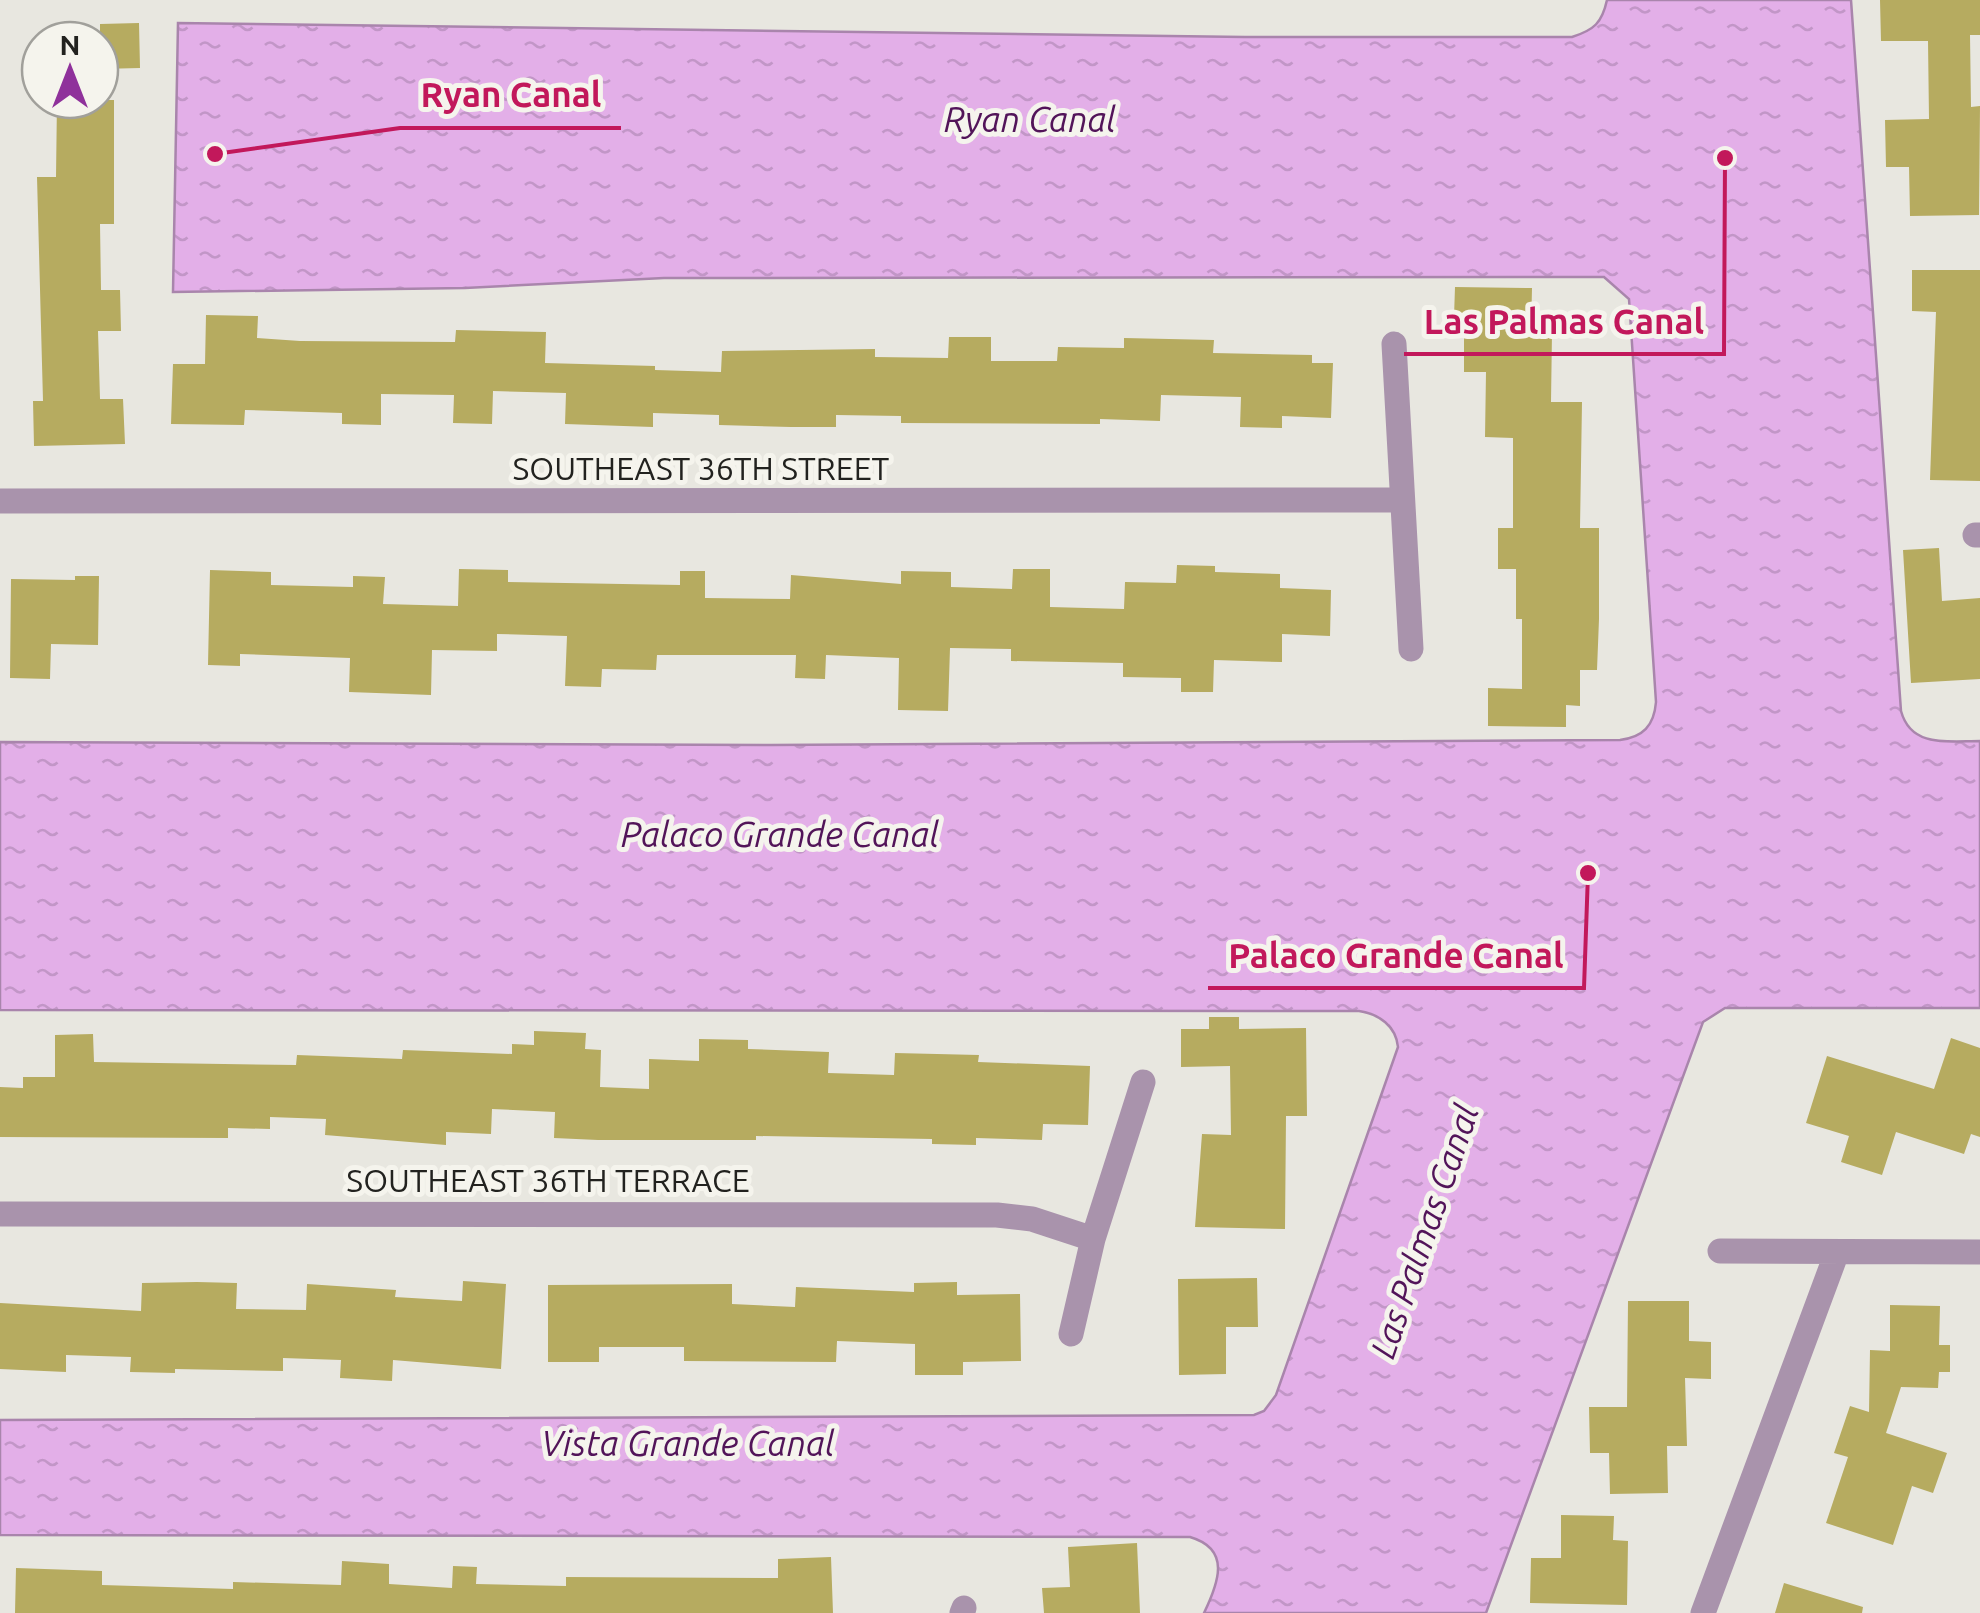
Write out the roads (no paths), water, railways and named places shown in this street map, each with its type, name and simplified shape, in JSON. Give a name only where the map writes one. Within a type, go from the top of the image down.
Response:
[{"type":"street","points":[[1394,344],[1411,649]]},
{"type":"street","name":"SOUTHEAST 36TH STREET","points":[[0,501],[1402,500]]},
{"type":"street","points":[[1071,1334],[1093,1239],[1143,1082]]},
{"type":"street","name":"SOUTHEAST 36TH TERRACE","points":[[0,1214],[997,1215],[1032,1218],[1093,1239]]},
{"type":"street","points":[[1720,1251],[1980,1252]]},
{"type":"street","points":[[1703,1613],[1837,1252]]},
{"type":"water","name":"Vista Grande Canal","points":[[1607,0],[1851,0],[1901,711],[1906,723],[1922,737],[1980,741],[1980,1008],[1725,1008],[1703,1022],[1486,1613],[1204,1613],[1218,1568],[1212,1550],[1190,1537],[0,1535],[0,1420],[1254,1415],[1264,1411],[1276,1395],[1398,1047],[1385,1022],[1359,1011],[0,1010],[0,742],[771,745],[1620,740],[1646,729],[1656,702],[1629,299],[1604,277],[664,278],[465,288],[173,292],[178,23],[1245,37],[1572,37],[1596,24]]},
{"type":"place","name":"Ryan Canal","points":[[215,154]]},
{"type":"place","name":"Las Palmas Canal","points":[[1725,158]]},
{"type":"place","name":"Palaco Grande Canal","points":[[1588,873]]}]
